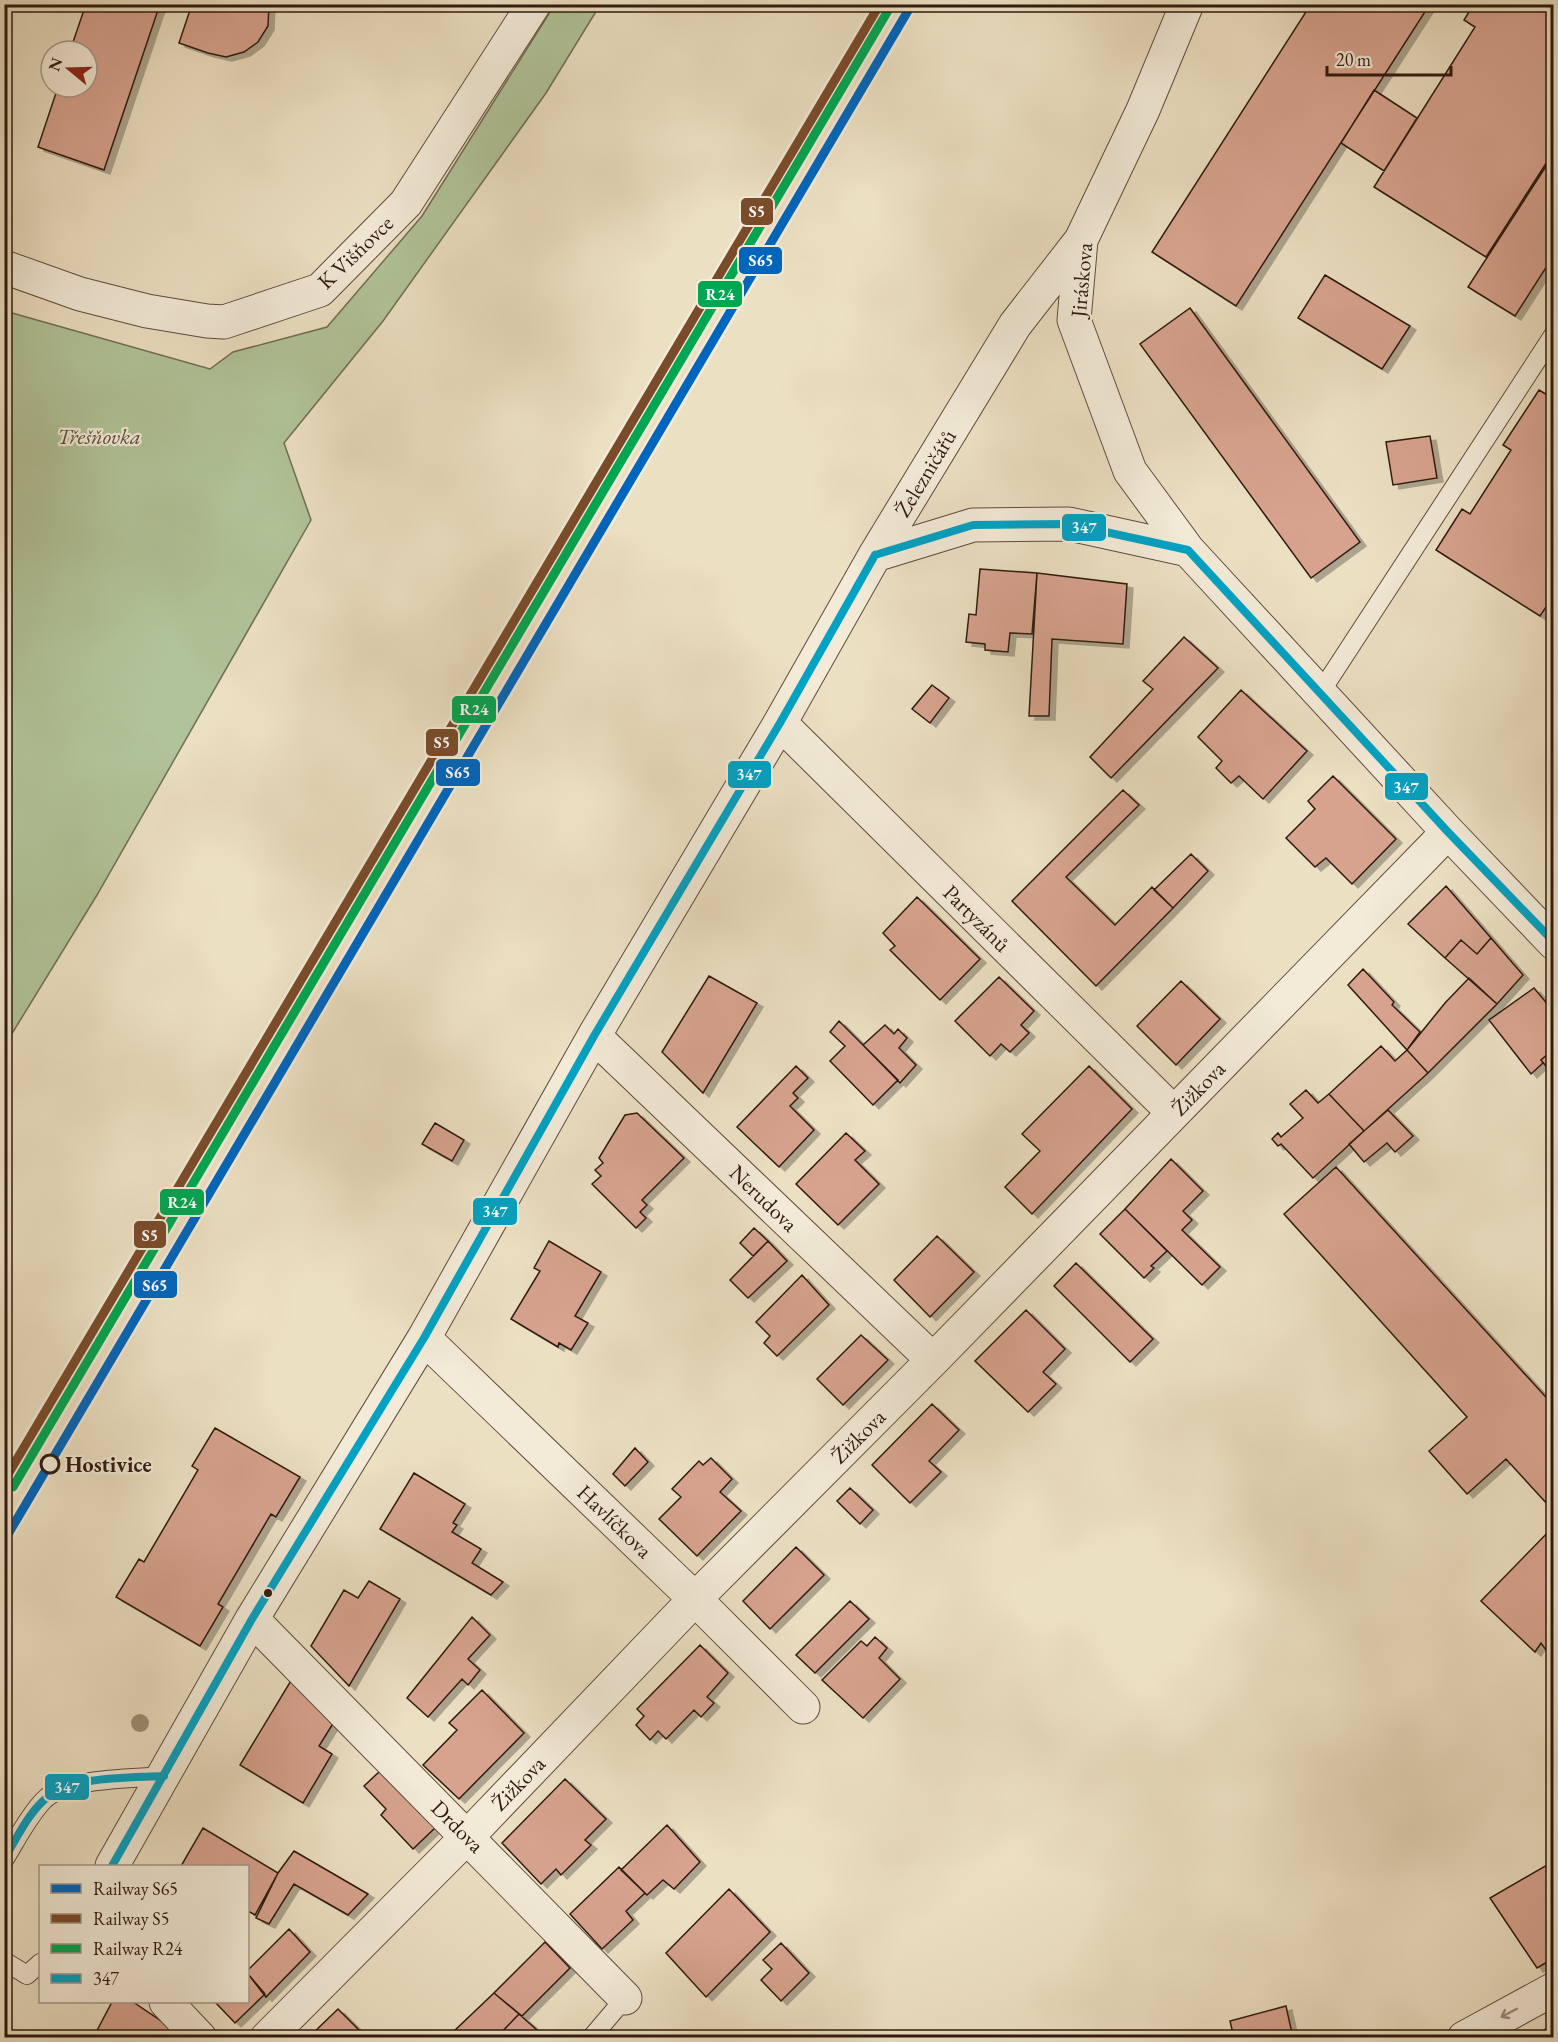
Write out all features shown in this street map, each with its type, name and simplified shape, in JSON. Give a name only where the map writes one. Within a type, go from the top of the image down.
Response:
[{"type":"street","name":"K Višňovce","points":[[4,267],[80,294],[147,311],[207,321],[224,322],[320,290],[406,203],[534,4]]},
{"type":"street","name":"Jiráskova","points":[[1187,4],[1143,110],[1082,240],[1074,320],[1130,471],[1188,550],[1448,832],[1554,943]]},
{"type":"street","name":"Železničářů","points":[[113,1865],[252,1619],[424,1338],[594,1036],[780,723],[875,555],[1015,325],[1082,240]]},
{"type":"street","points":[[875,555],[973,525],[1069,524],[1188,550]]},
{"type":"street","name":"Partyzánů","points":[[780,723],[1174,1113]]},
{"type":"street","name":"Žižkova","points":[[267,2037],[468,1836],[695,1599],[933,1360],[1448,832]]},
{"type":"street","name":"Nerudova","points":[[594,1036],[933,1360]]},
{"type":"street","name":"Havlíčkova","points":[[424,1338],[695,1599],[803,1707]]},
{"type":"street","name":"Drdova","points":[[252,1619],[625,1998]]},
{"type":"street","points":[[1464,2037],[1554,1989]]},
{"type":"street","points":[[168,2003],[200,2037]]},
{"type":"lane","points":[[1320,693],[1554,334]]},
{"type":"lane","points":[[4,1860],[35,1811],[44,1800],[59,1789],[74,1784],[164,1776]]},
{"type":"lane","points":[[4,1961],[27,1975],[39,1964]]},
{"type":"lane","name":"Drdova","points":[[591,2037],[625,1998]]},
{"type":"green space","name":"Třešňovka","points":[[555,4],[600,5],[546,93],[383,321],[284,443],[311,520],[97,895],[5,1045],[5,311],[210,369],[233,352],[327,327],[422,216]]},
{"type":"building","points":[[86,4],[160,4],[104,170],[38,147],[54,99],[99,99],[99,39],[74,39]]},
{"type":"building","points":[[192,4],[269,4],[268,26],[258,42],[244,52],[226,57],[208,53],[179,43]]},
{"type":"building","points":[[1311,4],[1430,4],[1236,306],[1152,252]]},
{"type":"building","points":[[1474,4],[1554,4],[1554,151],[1486,257],[1374,187],[1475,27],[1464,20]]},
{"type":"building","points":[[1374,90],[1417,118],[1384,171],[1341,143]]},
{"type":"building","points":[[1554,154],[1554,255],[1515,316],[1468,287]]},
{"type":"building","points":[[1325,275],[1410,326],[1382,369],[1298,318]]},
{"type":"building","points":[[1190,308],[1360,542],[1311,578],[1140,344]]},
{"type":"building","points":[[1539,390],[1554,399],[1554,595],[1540,616],[1436,550],[1462,509],[1470,514],[1511,450],[1503,445]]},
{"type":"building","points":[[1430,436],[1437,478],[1393,485],[1386,442]]},
{"type":"building","points":[[980,569],[1037,573],[1032,634],[1010,633],[1008,652],[985,650],[985,644],[966,642],[969,614],[976,615]]},
{"type":"building","points":[[1037,573],[1127,584],[1123,644],[1052,639],[1049,716],[1029,716]]},
{"type":"building","points":[[1184,637],[1218,668],[1111,778],[1090,757],[1153,689],[1143,681]]},
{"type":"building","points":[[932,685],[949,698],[930,723],[912,709]]},
{"type":"building","points":[[1241,690],[1307,751],[1263,799],[1239,776],[1231,783],[1216,768],[1222,761],[1198,737]]},
{"type":"building","points":[[1333,776],[1396,839],[1352,884],[1326,858],[1315,867],[1286,838],[1315,809],[1308,801]]},
{"type":"building","points":[[1123,790],[1139,805],[1066,877],[1115,925],[1152,887],[1173,908],[1096,986],[1012,901]]},
{"type":"building","points":[[1191,854],[1208,871],[1173,908],[1154,890]]},
{"type":"building","points":[[1446,886],[1491,938],[1477,954],[1461,940],[1445,958],[1408,924]]},
{"type":"building","points":[[917,897],[980,959],[940,1000],[890,950],[895,946],[883,933]]},
{"type":"building","points":[[1491,938],[1523,975],[1497,1004],[1445,958],[1461,940],[1477,954]]},
{"type":"building","points":[[1363,969],[1394,1002],[1392,1005],[1420,1032],[1407,1050],[1348,985]]},
{"type":"building","points":[[709,976],[757,1003],[703,1093],[662,1052]]},
{"type":"building","points":[[999,977],[1034,1011],[1021,1025],[1029,1033],[1010,1052],[1001,1044],[990,1056],[955,1021]]},
{"type":"building","points":[[1469,978],[1497,1004],[1428,1073],[1407,1050],[1445,1003]]},
{"type":"building","points":[[1181,981],[1220,1019],[1176,1065],[1137,1026]]},
{"type":"building","points":[[1534,988],[1554,1012],[1554,1049],[1541,1060],[1543,1063],[1531,1074],[1489,1020]]},
{"type":"building","points":[[839,1021],[898,1080],[873,1105],[830,1061],[845,1046],[830,1032]]},
{"type":"building","points":[[885,1025],[894,1034],[898,1029],[907,1038],[899,1048],[916,1065],[900,1083],[863,1045]]},
{"type":"building","points":[[1381,1046],[1395,1061],[1407,1050],[1428,1073],[1364,1131],[1329,1094]]},
{"type":"building","points":[[1554,1049],[1554,1076],[1541,1060]]},
{"type":"building","points":[[796,1066],[808,1078],[793,1093],[798,1098],[790,1106],[814,1130],[779,1167],[737,1127]]},
{"type":"building","points":[[1089,1066],[1132,1109],[1032,1214],[1005,1187],[1040,1151],[1022,1134]]},
{"type":"building","points":[[1306,1090],[1318,1103],[1329,1094],[1364,1131],[1313,1178],[1281,1144],[1278,1146],[1272,1139],[1278,1133],[1281,1137],[1303,1118],[1290,1104]]},
{"type":"building","points":[[1388,1110],[1413,1136],[1395,1152],[1387,1143],[1364,1162],[1349,1144]]},
{"type":"building","points":[[637,1113],[684,1158],[642,1200],[647,1205],[640,1212],[646,1218],[636,1228],[592,1184],[601,1176],[595,1170],[603,1163],[599,1158],[625,1115]]},
{"type":"building","points":[[435,1123],[464,1140],[452,1161],[422,1144]]},
{"type":"building","points":[[846,1133],[865,1151],[855,1160],[879,1184],[838,1225],[796,1184]]},
{"type":"building","points":[[1171,1159],[1203,1191],[1183,1211],[1192,1220],[1182,1230],[1220,1267],[1202,1285],[1125,1209]]},
{"type":"building","points":[[1336,1167],[1554,1406],[1554,1502],[1549,1506],[1506,1459],[1467,1494],[1429,1451],[1467,1417],[1284,1214]]},
{"type":"building","points":[[1125,1209],[1167,1251],[1151,1266],[1154,1268],[1144,1278],[1100,1234]]},
{"type":"building","points":[[754,1228],[768,1241],[753,1256],[740,1243]]},
{"type":"building","points":[[937,1236],[974,1272],[930,1317],[894,1280]]},
{"type":"building","points":[[549,1241],[601,1272],[575,1316],[588,1323],[571,1350],[559,1343],[558,1347],[511,1319],[540,1271],[534,1268]]},
{"type":"building","points":[[768,1241],[787,1261],[748,1298],[730,1280]]},
{"type":"building","points":[[1076,1263],[1153,1339],[1130,1362],[1054,1286]]},
{"type":"building","points":[[802,1275],[829,1305],[777,1356],[764,1343],[770,1336],[756,1322]]},
{"type":"building","points":[[1026,1310],[1065,1349],[1043,1372],[1056,1384],[1028,1412],[975,1361]]},
{"type":"building","points":[[861,1335],[888,1360],[843,1405],[817,1379]]},
{"type":"building","points":[[932,1404],[959,1430],[929,1461],[941,1472],[910,1503],[872,1465]]},
{"type":"building","points":[[215,1428],[300,1477],[276,1517],[271,1514],[218,1604],[223,1607],[200,1646],[116,1597],[139,1559],[144,1562],[198,1470],[192,1466]]},
{"type":"building","points":[[635,1448],[648,1462],[625,1486],[613,1474]]},
{"type":"building","points":[[711,1458],[732,1479],[720,1492],[741,1511],[697,1556],[659,1519],[681,1497],[672,1489],[699,1461],[703,1465]]},
{"type":"building","points":[[414,1473],[465,1504],[453,1523],[457,1525],[452,1532],[481,1549],[472,1563],[503,1582],[491,1595],[380,1529]]},
{"type":"building","points":[[850,1488],[873,1510],[860,1524],[837,1501]]},
{"type":"building","points":[[1554,1526],[1554,1661],[1541,1643],[1535,1652],[1481,1601]]},
{"type":"building","points":[[796,1547],[824,1575],[770,1629],[743,1601]]},
{"type":"building","points":[[369,1581],[400,1599],[349,1686],[311,1646],[344,1590],[358,1598]]},
{"type":"building","points":[[850,1601],[869,1619],[815,1673],[796,1655]]},
{"type":"building","points":[[472,1617],[490,1635],[468,1659],[480,1670],[468,1685],[462,1679],[428,1717],[407,1698]]},
{"type":"building","points":[[875,1637],[887,1648],[879,1658],[900,1679],[863,1718],[822,1680],[861,1641],[867,1646]]},
{"type":"building","points":[[700,1645],[728,1673],[707,1697],[714,1703],[701,1717],[694,1710],[666,1739],[658,1731],[650,1740],[636,1725],[644,1716],[637,1709]]},
{"type":"building","points":[[292,1679],[334,1722],[319,1746],[332,1754],[303,1803],[240,1765]]},
{"type":"building","points":[[482,1690],[524,1733],[459,1799],[423,1765],[457,1730],[449,1723]]},
{"type":"building","points":[[380,1771],[435,1828],[413,1849],[381,1815],[386,1809],[364,1786]]},
{"type":"building","points":[[565,1779],[606,1819],[585,1840],[591,1845],[561,1875],[556,1869],[541,1884],[502,1843]]},
{"type":"building","points":[[667,1825],[700,1862],[674,1889],[663,1880],[647,1895],[621,1870]]},
{"type":"building","points":[[203,1828],[278,1873],[255,1915],[249,1912],[249,1865],[182,1865]]},
{"type":"building","points":[[294,1851],[368,1894],[348,1915],[294,1884],[269,1924],[256,1918],[278,1873]]},
{"type":"building","points":[[1554,1861],[1554,1958],[1537,1968],[1490,1898]]},
{"type":"building","points":[[619,1867],[645,1893],[626,1911],[633,1920],[602,1949],[570,1914]]},
{"type":"building","points":[[729,1889],[770,1932],[706,1997],[666,1953]]},
{"type":"building","points":[[289,1929],[310,1952],[266,1997],[249,1975],[249,1969]]},
{"type":"building","points":[[545,1942],[570,1968],[522,2016],[494,1993]]},
{"type":"building","points":[[781,1943],[809,1973],[781,2001],[761,1980],[772,1969],[763,1960]]},
{"type":"building","points":[[249,1975],[265,1994],[235,2023],[216,2003],[249,2003]]},
{"type":"building","points":[[494,1993],[519,2014],[496,2038],[458,2038],[452,2033]]},
{"type":"building","points":[[111,2003],[134,2003],[182,2035],[181,2038],[93,2038]]},
{"type":"building","points":[[1286,2006],[1293,2038],[1234,2038],[1230,2021]]},
{"type":"building","points":[[338,2009],[367,2038],[308,2038]]},
{"type":"building","points":[[519,2014],[546,2038],[496,2038]]},
{"type":"building","points":[[1554,2024],[1554,2038],[1531,2038]]},
{"type":"rail line","name":"S5","points":[[4,1481],[880,4]]},
{"type":"rail line","name":"S65","points":[[4,1541],[912,4]]},
{"type":"rail line","name":"R24","points":[[13,1487],[889,9]]},
{"type":"transit line","name":"347","points":[[875,555],[973,525],[1069,524],[1188,550],[1448,832],[1554,942]]},
{"type":"transit line","name":"347","points":[[113,1865],[252,1619],[424,1338],[594,1036],[780,723],[875,555]]},
{"type":"transit line","name":"347","points":[[4,1859],[31,1814],[54,1793],[84,1782],[164,1776]]},
{"type":"place","name":"Hostivice","points":[[50,1464]]}]
